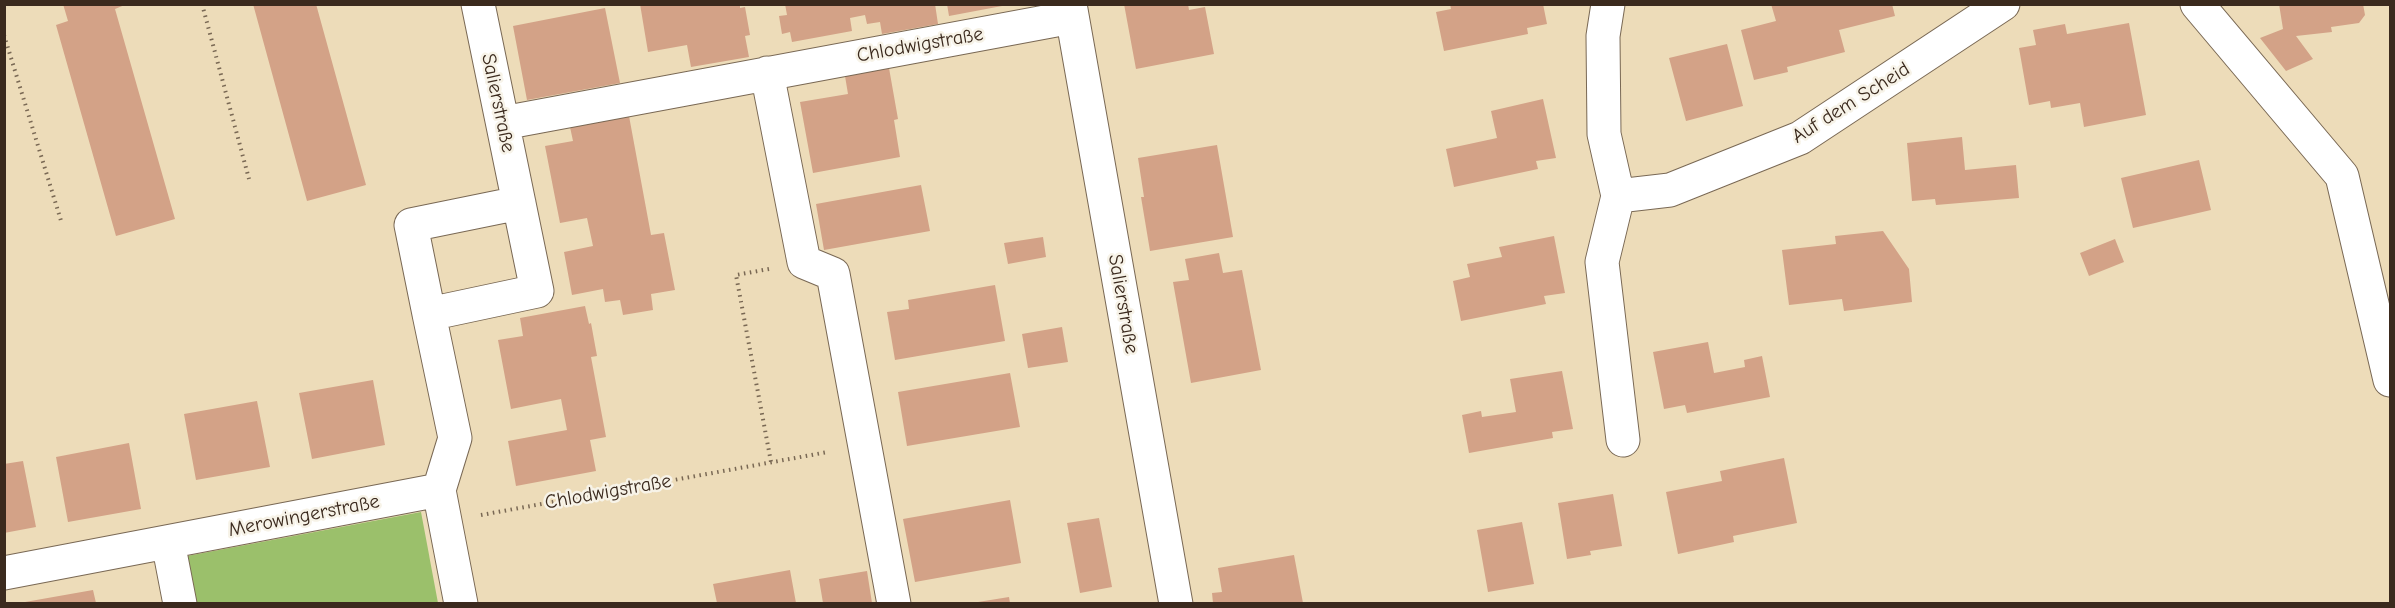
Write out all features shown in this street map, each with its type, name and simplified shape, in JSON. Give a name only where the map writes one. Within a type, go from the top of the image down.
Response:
[{"type":"street","name":"Salierstraße","points":[[429,314],[537,291],[478,4]]},
{"type":"street","points":[[1608,4],[1603,36],[1604,134],[1618,196],[1602,262],[1623,440]]},
{"type":"street","name":"Auf dem Scheid","points":[[1618,196],[1670,190],[1800,138],[2003,4]]},
{"type":"street","points":[[2197,4],[2342,176],[2391,380]]},
{"type":"street","name":"Salierstraße","points":[[1071,11],[1176,603]]},
{"type":"street","name":"Chlodwigstraße","points":[[503,123],[767,73],[1071,11]]},
{"type":"street","points":[[767,73],[804,262],[833,274],[894,603]]},
{"type":"street","points":[[461,603],[442,506],[455,438],[411,225],[519,203]]},
{"type":"street","name":"Merowingerstraße","points":[[4,573],[168,542],[442,506]]},
{"type":"street","points":[[168,542],[180,603]]},
{"type":"path","points":[[202,4],[249,179]]},
{"type":"path","points":[[4,35],[62,224]]},
{"type":"path","points":[[771,462],[736,275],[804,262]]},
{"type":"path","name":"Chlodwigstraße","points":[[442,506],[771,462],[864,446]]},
{"type":"green space","points":[[421,512],[438,603],[196,603],[187,556]]},
{"type":"building","points":[[63,4],[127,4],[115,9],[175,219],[116,236],[56,25],[68,21]]},
{"type":"building","points":[[253,4],[316,4],[366,185],[307,201]]},
{"type":"building","points":[[640,4],[740,4],[740,8],[745,7],[750,35],[745,36],[749,57],[691,67],[687,45],[648,52]]},
{"type":"building","points":[[785,4],[935,4],[938,24],[882,34],[880,22],[867,24],[865,15],[850,18],[852,31],[792,42],[790,32],[782,34],[779,16],[787,15]]},
{"type":"building","points":[[947,4],[1002,4],[1002,6],[949,16]]},
{"type":"building","points":[[1124,4],[1188,4],[1189,10],[1205,7],[1214,54],[1136,69]]},
{"type":"building","points":[[1450,4],[1543,4],[1547,24],[1527,28],[1528,34],[1444,51],[1436,12],[1451,9]]},
{"type":"building","points":[[1771,4],[1892,4],[1895,16],[1839,30],[1845,52],[1787,67],[1788,72],[1754,80],[1741,30],[1776,21]]},
{"type":"building","points":[[2279,4],[2363,4],[2365,15],[2359,23],[2331,27],[2332,32],[2296,36],[2313,59],[2286,71],[2260,38],[2283,29]]},
{"type":"building","points":[[605,8],[620,83],[527,100],[513,26]]},
{"type":"building","points":[[2129,23],[2146,115],[2084,127],[2080,103],[2051,108],[2050,101],[2029,105],[2019,48],[2036,45],[2033,30],[2065,24],[2067,34]]},
{"type":"building","points":[[1727,44],[1743,106],[1686,121],[1669,58]]},
{"type":"building","points":[[889,68],[898,119],[894,120],[900,157],[813,173],[800,102],[848,94],[845,76]]},
{"type":"building","points":[[1543,99],[1556,158],[1536,161],[1538,169],[1454,187],[1446,149],[1497,138],[1491,111]]},
{"type":"building","points":[[629,116],[651,235],[664,233],[675,290],[651,294],[653,310],[623,315],[620,300],[605,302],[603,289],[572,295],[564,252],[593,246],[587,218],[560,223],[545,146],[573,141],[570,127]]},
{"type":"building","points":[[1962,137],[1965,170],[2016,165],[2019,198],[1936,205],[1935,199],[1912,201],[1907,143]]},
{"type":"building","points":[[1217,145],[1233,237],[1150,251],[1141,197],[1144,197],[1138,158]]},
{"type":"building","points":[[2199,160],[2211,210],[2133,228],[2121,178]]},
{"type":"building","points":[[921,185],[930,231],[824,250],[816,204]]},
{"type":"building","points":[[1883,231],[1909,269],[1912,302],[1844,311],[1842,299],[1789,305],[1782,250],[1836,244],[1835,236]]},
{"type":"building","points":[[1554,236],[1565,293],[1544,296],[1546,304],[1461,321],[1453,281],[1470,277],[1467,264],[1502,257],[1499,247]]},
{"type":"building","points":[[1043,237],[1046,257],[1008,264],[1004,243]]},
{"type":"building","points":[[2115,239],[2124,262],[2089,276],[2080,253]]},
{"type":"building","points":[[1219,253],[1223,273],[1242,270],[1261,370],[1191,383],[1173,282],[1189,280],[1185,259]]},
{"type":"building","points":[[995,285],[1005,341],[895,360],[887,312],[909,309],[908,300]]},
{"type":"building","points":[[585,306],[589,324],[591,323],[597,356],[591,357],[606,437],[590,440],[596,471],[516,486],[508,441],[567,430],[561,399],[511,409],[498,340],[523,336],[520,318]]},
{"type":"building","points":[[1062,327],[1068,362],[1028,368],[1022,334]]},
{"type":"building","points":[[1708,342],[1714,373],[1745,367],[1744,360],[1762,356],[1770,397],[1687,413],[1685,405],[1664,409],[1653,352]]},
{"type":"building","points":[[1562,371],[1573,429],[1552,432],[1553,438],[1469,453],[1462,415],[1481,411],[1482,417],[1516,412],[1510,379]]},
{"type":"building","points":[[1010,373],[1020,427],[907,446],[898,392]]},
{"type":"building","points":[[373,380],[385,445],[312,459],[299,393]]},
{"type":"building","points":[[257,401],[270,467],[196,480],[184,414]]},
{"type":"building","points":[[129,443],[141,509],[68,522],[56,457]]},
{"type":"building","points":[[1784,458],[1797,523],[1733,536],[1734,542],[1678,554],[1666,492],[1722,481],[1720,471]]},
{"type":"building","points":[[23,461],[36,527],[4,533],[4,464]]},
{"type":"building","points":[[1613,494],[1622,546],[1590,551],[1591,555],[1567,559],[1558,503]]},
{"type":"building","points":[[1010,500],[1021,563],[915,582],[903,519]]},
{"type":"building","points":[[1099,518],[1112,587],[1080,593],[1067,523]]},
{"type":"building","points":[[1522,522],[1534,584],[1488,592],[1477,530]]},
{"type":"building","points":[[1294,555],[1303,603],[1213,603],[1212,593],[1222,592],[1218,568]]},
{"type":"building","points":[[790,570],[796,603],[717,603],[713,584]]},
{"type":"building","points":[[867,571],[872,603],[823,603],[819,579]]},
{"type":"building","points":[[93,590],[96,603],[25,602]]},
{"type":"building","points":[[1009,597],[1010,603],[978,603],[978,602]]}]
